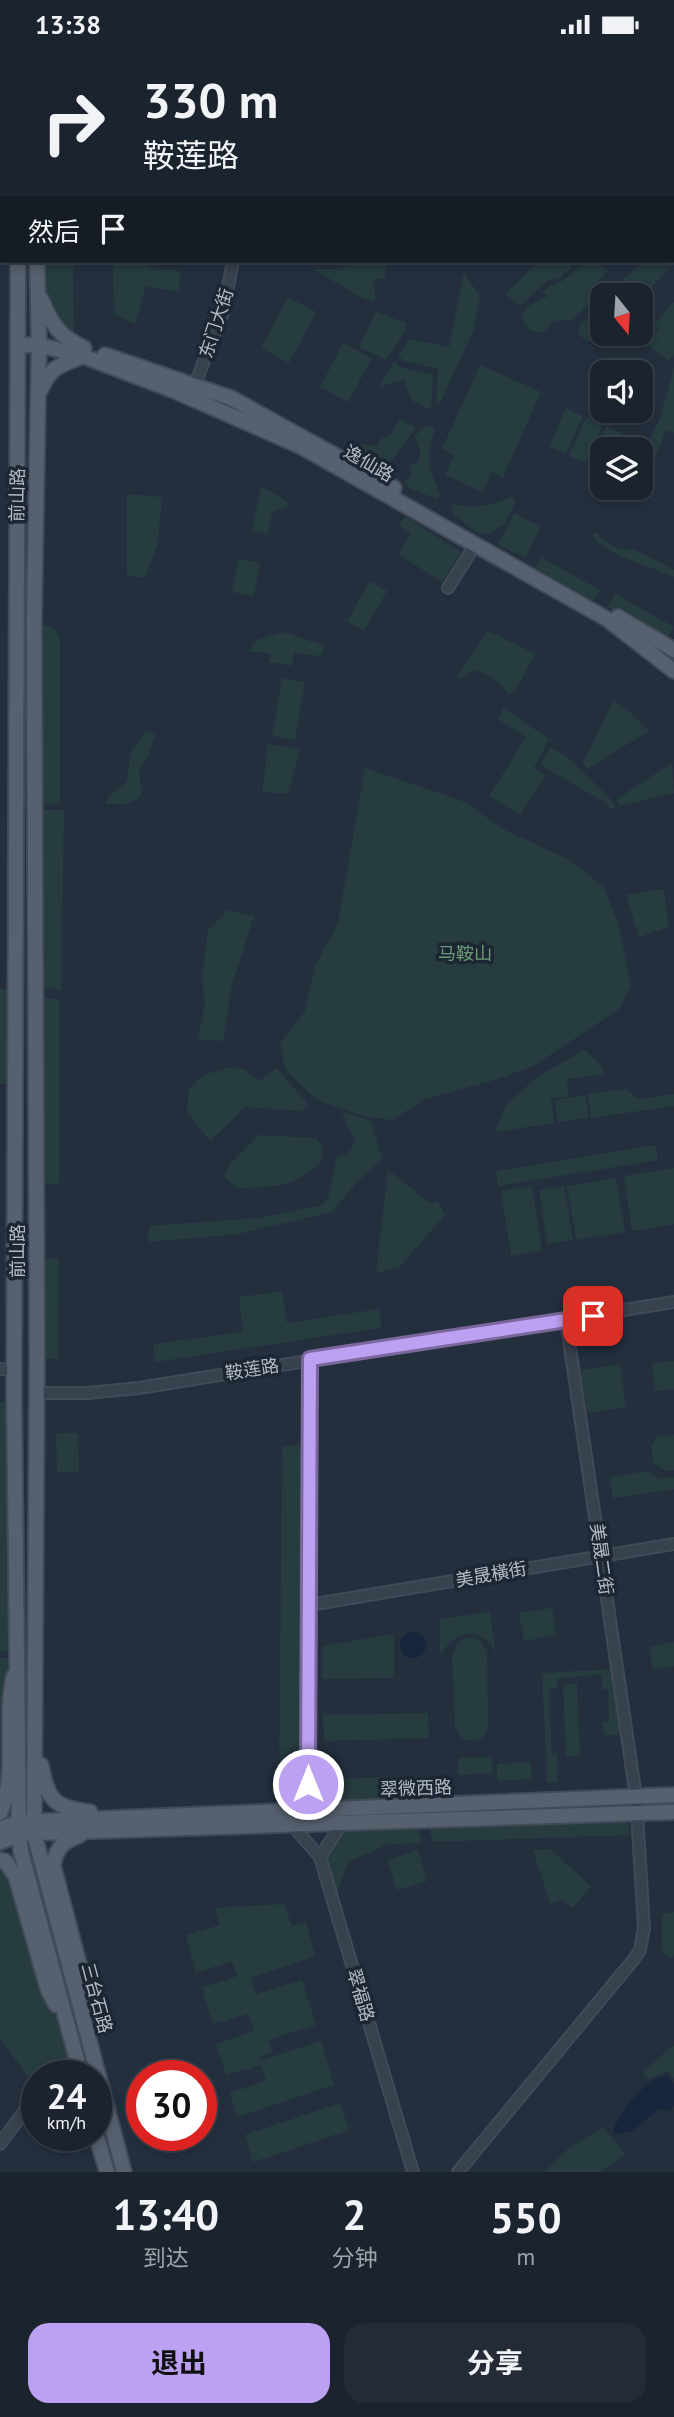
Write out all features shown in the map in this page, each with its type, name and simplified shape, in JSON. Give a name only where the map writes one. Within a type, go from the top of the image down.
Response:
[{"type":"main road","name":"前山路","points":[[18,263],[14,977],[7,1370],[27,1828]]},
{"type":"main road","name":"前山路","points":[[27,1828],[34,1729],[37,1393],[34,618],[39,340],[37,263]]},
{"type":"main road","points":[[38,292],[47,314],[61,335],[83,352],[46,375],[38,395]]},
{"type":"main road","name":"逸仙路","points":[[18,340],[39,340],[195,384],[247,406],[343,458],[674,650]]},
{"type":"main road","name":"逸仙路","points":[[83,352],[300,446],[607,619],[674,671]]},
{"type":"main road","points":[[0,1813],[9,1790],[9,1697],[19,1654]]},
{"type":"main road","points":[[34,1729],[44,1782],[50,1797],[61,1807],[134,1818]]},
{"type":"main road","name":"翠微西路","points":[[27,1828],[134,1818],[674,1795]]},
{"type":"main road","name":"翠微西路","points":[[27,1828],[89,1831],[674,1812]]},
{"type":"main road","points":[[0,1829],[27,1828]]},
{"type":"main road","points":[[0,1842],[27,1828]]},
{"type":"main road","name":"三台石路","points":[[27,1828],[21,1852],[76,2060]]},
{"type":"main road","name":"三台石路","points":[[27,1828],[89,2040],[124,2172]]},
{"type":"main road","points":[[89,1831],[68,1839],[56,1849],[53,1865],[82,1975],[89,2040]]},
{"type":"main road","points":[[0,1860],[5,1861],[16,1877],[48,1990],[69,2028]]},
{"type":"main road","points":[[101,2151],[107,2172]]},
{"type":"street","name":"东门大街","points":[[195,384],[223,313],[233,263]]},
{"type":"street","points":[[448,589],[475,544]]},
{"type":"street","name":"鞍莲路","points":[[37,1393],[88,1393],[139,1388],[674,1302]]},
{"type":"street","name":"美晟二街","points":[[458,2172],[628,1968],[639,1949],[644,1928],[636,1797],[566,1320]]},
{"type":"street","points":[[308,1811],[310,1359]]},
{"type":"street","name":"美晟橫街","points":[[309,1605],[674,1544]]},
{"type":"street","points":[[291,1824],[320,1857],[342,1823]]},
{"type":"street","name":"翠福路","points":[[320,1857],[413,2172]]},
{"type":"street","points":[[0,2144],[21,2116]]},
{"type":"green space","points":[[43,263],[73,263],[74,339],[53,312],[45,285]]},
{"type":"green space","points":[[149,263],[150,268],[180,271],[179,292],[146,286],[135,324],[114,314],[113,264]]},
{"type":"green space","points":[[352,263],[397,263],[385,264],[385,278],[374,279],[375,300],[364,299],[313,269],[341,269]]},
{"type":"green space","points":[[537,263],[575,263],[561,277],[548,280],[520,306],[506,294]]},
{"type":"green space","points":[[641,263],[674,263],[653,286],[653,283],[619,283]]},
{"type":"green space","points":[[600,264],[608,271],[596,283],[590,283],[587,292],[590,304],[572,320],[554,321],[541,332],[530,330],[522,317],[526,309],[548,296],[543,292],[581,266]]},
{"type":"green space","points":[[464,273],[480,296],[474,329],[441,401],[436,406],[438,369],[404,361],[398,355],[410,339],[449,347]]},
{"type":"green space","points":[[288,297],[316,312],[289,363],[261,348]]},
{"type":"green space","points":[[674,302],[674,355],[668,360],[650,347],[653,347],[653,335],[659,329],[654,324]]},
{"type":"green space","points":[[376,312],[406,323],[405,332],[386,360],[359,347]]},
{"type":"green space","points":[[590,319],[590,341],[579,335],[580,323]]},
{"type":"green space","points":[[343,343],[372,358],[348,402],[320,387]]},
{"type":"green space","points":[[394,362],[402,368],[433,374],[431,408],[411,400],[404,380],[379,387]]},
{"type":"green space","points":[[480,365],[541,392],[503,477],[492,472],[483,492],[445,475],[454,455],[442,449]]},
{"type":"green space","points":[[674,367],[674,433],[666,430],[653,465],[653,437],[651,437],[661,416]]},
{"type":"green space","points":[[566,408],[583,416],[566,454],[549,447]]},
{"type":"green space","points":[[586,417],[590,419],[590,423],[603,425],[598,437],[590,437],[590,454],[586,463],[569,456]]},
{"type":"green space","points":[[400,419],[416,428],[381,475],[350,459],[359,444],[377,446],[382,438],[390,435]]},
{"type":"green space","points":[[424,426],[435,428],[429,456],[440,495],[437,499],[412,490],[404,483],[411,476],[412,464],[419,461],[420,452],[415,436]]},
{"type":"green space","points":[[606,426],[623,434],[622,437],[601,437]]},
{"type":"green space","points":[[261,486],[286,500],[288,506],[272,512],[268,534],[252,531]]},
{"type":"green space","points":[[127,494],[162,497],[158,542],[145,578],[127,575]]},
{"type":"green space","points":[[512,496],[515,502],[505,524],[486,535],[475,531],[453,514],[452,504],[483,506]]},
{"type":"green space","points":[[514,513],[541,527],[525,558],[498,545]]},
{"type":"green space","points":[[405,516],[461,552],[442,582],[398,554],[411,534],[399,525]]},
{"type":"green space","points":[[596,532],[616,548],[634,550],[671,568],[674,570],[674,577],[608,549],[592,535]]},
{"type":"green space","points":[[541,557],[600,590],[594,601],[535,568]]},
{"type":"green space","points":[[238,559],[260,563],[254,596],[232,592]]},
{"type":"green space","points":[[370,581],[387,591],[364,631],[347,621]]},
{"type":"green space","points":[[615,594],[674,627],[666,640],[607,607]]},
{"type":"green space","points":[[43,626],[51,626],[60,637],[60,804],[43,803]]},
{"type":"green space","points":[[488,631],[535,654],[515,691],[508,694],[498,682],[474,670],[459,680],[457,676]]},
{"type":"green space","points":[[283,632],[325,646],[321,656],[294,653],[292,666],[269,662],[271,654],[248,651],[257,640]]},
{"type":"green space","points":[[282,678],[305,682],[295,740],[272,736]]},
{"type":"green space","points":[[613,701],[631,713],[649,731],[587,769],[583,763]]},
{"type":"green space","points":[[503,708],[549,739],[534,768],[546,775],[520,815],[489,796],[526,737],[498,719]]},
{"type":"green space","points":[[146,731],[155,735],[148,757],[139,769],[142,793],[131,802],[106,804],[108,797],[127,782],[131,751]]},
{"type":"green space","points":[[268,744],[300,750],[288,794],[262,792]]},
{"type":"green space","points":[[550,747],[572,761],[616,807],[610,809],[606,803],[540,765]]},
{"type":"green space","points":[[672,763],[674,793],[620,806],[617,799]]},
{"type":"green space","name":"马鞍山","points":[[365,768],[465,802],[503,829],[569,860],[603,886],[618,922],[631,985],[619,1009],[535,1065],[495,1080],[425,1099],[392,1120],[362,1116],[317,1100],[285,1069],[280,1043],[305,1011],[315,966],[338,923]]},
{"type":"green space","points":[[39,810],[64,810],[61,990],[39,987]]},
{"type":"green space","points":[[664,889],[669,927],[639,937],[626,895]]},
{"type":"green space","points":[[228,910],[254,916],[232,985],[223,1041],[198,1040],[205,1002],[202,975],[208,930]]},
{"type":"green space","points":[[0,989],[12,990],[12,1084],[0,1084]]},
{"type":"green space","points":[[41,997],[59,1000],[59,1184],[39,1183]]},
{"type":"green space","points":[[585,1050],[603,1068],[604,1074],[567,1079],[569,1096],[551,1099],[554,1123],[495,1132],[505,1106],[537,1077]]},
{"type":"green space","points":[[228,1068],[244,1069],[259,1081],[276,1068],[308,1104],[301,1111],[245,1107],[210,1141],[187,1112],[189,1089],[203,1075]]},
{"type":"green space","points":[[627,1089],[638,1099],[674,1094],[674,1106],[591,1118],[588,1094]]},
{"type":"green space","points":[[585,1095],[589,1117],[558,1122],[555,1100]]},
{"type":"green space","points":[[342,1111],[371,1121],[382,1159],[358,1181],[332,1212],[238,1234],[148,1242],[149,1226],[260,1218],[322,1205],[328,1198],[337,1157],[352,1149],[355,1138]]},
{"type":"green space","points":[[258,1135],[316,1138],[323,1148],[321,1162],[300,1178],[282,1185],[237,1188],[224,1176],[229,1165]]},
{"type":"green space","points":[[656,1145],[658,1160],[498,1186],[496,1171]]},
{"type":"green space","points":[[674,1168],[674,1224],[632,1231],[624,1176]]},
{"type":"green space","points":[[388,1170],[430,1203],[438,1201],[445,1215],[399,1268],[376,1273]]},
{"type":"green space","points":[[616,1178],[625,1232],[576,1240],[567,1186]]},
{"type":"green space","points":[[532,1186],[542,1251],[511,1256],[501,1191]]},
{"type":"green space","points":[[564,1186],[573,1240],[547,1244],[539,1190]]},
{"type":"green space","points":[[43,1259],[59,1259],[58,1359],[42,1358]]},
{"type":"green space","points":[[282,1291],[287,1323],[379,1309],[381,1328],[155,1362],[153,1344],[243,1332],[239,1297]]},
{"type":"green space","points":[[674,1361],[674,1389],[655,1391],[652,1363]]},
{"type":"green space","points":[[620,1364],[626,1407],[587,1413],[581,1370]]},
{"type":"green space","points":[[0,1402],[12,1402],[16,1651],[0,1651]]},
{"type":"green space","points":[[56,1433],[78,1433],[79,1472],[57,1472]]},
{"type":"green space","points":[[674,1435],[674,1470],[667,1471],[653,1463],[651,1447],[658,1436]]},
{"type":"green space","points":[[304,1444],[303,1793],[279,1793],[282,1447]]},
{"type":"green space","points":[[647,1471],[660,1479],[674,1477],[674,1489],[613,1498],[610,1477]]},
{"type":"green space","points":[[552,1608],[556,1635],[524,1641],[519,1613]]},
{"type":"green space","points":[[490,1612],[496,1656],[491,1643],[475,1633],[456,1638],[440,1653],[440,1619]]},
{"type":"green space","points":[[394,1634],[394,1678],[322,1679],[323,1646]]},
{"type":"green space","points":[[464,1638],[479,1639],[487,1651],[488,1728],[482,1738],[476,1741],[463,1739],[455,1728],[452,1659],[457,1644]]},
{"type":"green space","points":[[674,1642],[674,1666],[653,1670],[649,1647]]},
{"type":"green space","points":[[0,1658],[14,1658],[4,1693],[4,1792],[0,1789]]},
{"type":"green space","points":[[616,1669],[625,1735],[605,1735],[601,1722],[609,1721],[608,1689],[602,1689],[602,1674],[557,1679],[557,1688],[549,1689],[552,1755],[557,1755],[558,1782],[547,1783],[542,1673]]},
{"type":"green space","points":[[577,1684],[580,1755],[566,1756],[563,1685]]},
{"type":"green space","points":[[428,1713],[429,1738],[324,1741],[323,1715]]},
{"type":"green space","points":[[492,1757],[493,1773],[458,1775],[458,1758]]},
{"type":"green space","points":[[531,1762],[532,1779],[497,1781],[497,1764]]},
{"type":"green space","points":[[430,1776],[430,1802],[320,1805],[319,1779]]},
{"type":"green space","points":[[628,1819],[630,1835],[433,1842],[428,1824]]},
{"type":"green space","points":[[416,1824],[422,1843],[388,1844],[348,1862],[339,1888],[334,1889],[326,1857],[344,1828]]},
{"type":"green space","points":[[551,1849],[591,1887],[572,1908],[563,1900],[550,1904],[533,1850]]},
{"type":"green space","points":[[418,1850],[427,1881],[397,1890],[387,1860]]},
{"type":"green space","points":[[0,1860],[5,1861],[68,2028],[76,2060],[21,2060],[21,2067],[0,2038]]},
{"type":"green space","points":[[284,1904],[292,1926],[306,1922],[315,1956],[251,1978],[256,1994],[302,1980],[316,2025],[268,2040],[272,2052],[259,2057],[261,2060],[321,2041],[334,2085],[237,2117],[230,2093],[266,2081],[261,2065],[226,2075],[216,2044],[254,2031],[248,2014],[213,2024],[202,1988],[237,1976],[232,1961],[196,1973],[186,1935],[220,1925],[215,1908]]},
{"type":"green space","points":[[674,1912],[674,1955],[670,1958],[662,1950],[662,1914]]},
{"type":"green space","points":[[672,2046],[674,2078],[668,2071],[648,2079],[642,2073]]},
{"type":"green space","points":[[340,2103],[349,2130],[253,2162],[245,2135]]},
{"type":"green space","points":[[603,2127],[625,2154],[600,2172],[544,2172],[569,2148]]},
{"type":"water","points":[[413,1632],[422,1636],[426,1645],[422,1654],[413,1658],[404,1654],[400,1645],[404,1636]]},
{"type":"water","points":[[666,2075],[674,2084],[674,2105],[670,2111],[659,2109],[632,2131],[615,2134],[613,2130],[634,2097],[648,2084]]},
{"type":"route","points":[[308,1784],[310,1359],[593,1316]]}]
